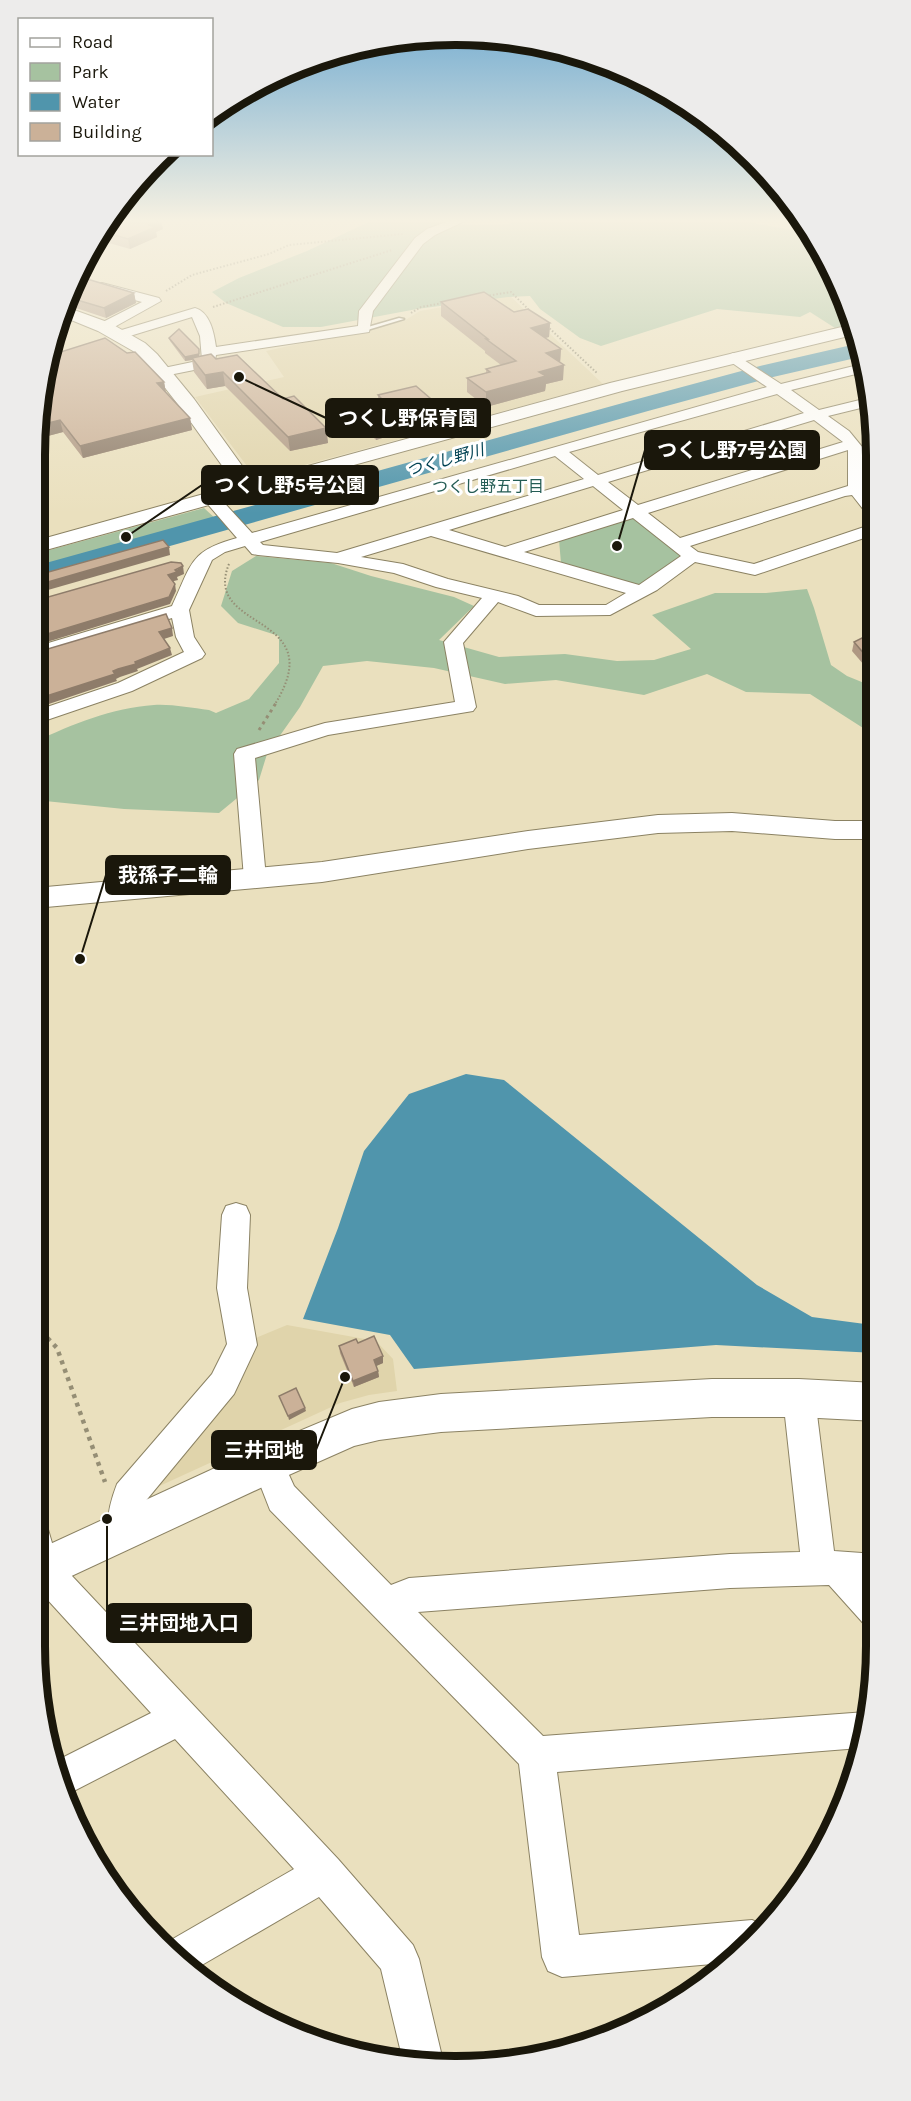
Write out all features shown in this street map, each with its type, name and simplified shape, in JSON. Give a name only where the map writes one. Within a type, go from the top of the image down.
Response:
[{"type":"street","points":[[78,317],[112,331],[139,347],[164,372],[248,488]]},
{"type":"street","points":[[112,331],[132,317]]},
{"type":"street","points":[[112,331],[173,317]]},
{"type":"street","points":[[164,372],[209,363],[210,352],[200,317]]},
{"type":"street","points":[[210,352],[364,329],[365,317]]},
{"type":"street","points":[[45,544],[616,387],[846,331]]},
{"type":"street","points":[[733,357],[843,434],[858,454],[855,482],[866,503]]},
{"type":"street","points":[[45,714],[125,687],[195,654],[185,637],[180,610],[205,557],[219,548],[254,545],[558,451],[777,388],[857,369]]},
{"type":"street","points":[[338,558],[594,480],[862,404]]},
{"type":"street","points":[[506,552],[852,444]]},
{"type":"street","points":[[558,451],[692,556],[755,570],[866,531]]},
{"type":"street","points":[[677,545],[843,491],[858,490]]},
{"type":"street","points":[[211,498],[254,545],[397,568],[442,583],[512,600],[536,611],[610,610],[651,586],[692,556]]},
{"type":"street","points":[[430,530],[639,591]]},
{"type":"street","points":[[181,563],[200,565]]},
{"type":"street","points":[[255,878],[244,754],[325,729],[403,715],[466,707],[453,642],[494,596]]},
{"type":"street","points":[[45,650],[180,610]]},
{"type":"street","points":[[45,897],[322,872],[528,840],[658,824],[732,822],[866,830]]},
{"type":"street","points":[[123,1531],[129,1496],[224,1384],[242,1345],[232,1288],[236,1215]]},
{"type":"street","points":[[45,1557],[123,1531],[352,1428],[405,1416],[712,1398],[799,1398],[866,1401]]},
{"type":"street","points":[[799,1398],[827,1569],[866,1603]]},
{"type":"street","points":[[268,1464],[282,1498],[536,1755],[562,1956],[740,1941]]},
{"type":"street","points":[[45,1569],[324,1873],[399,1959],[422,2054]]},
{"type":"street","points":[[386,1604],[409,1595],[585,1581],[730,1571],[866,1571]]},
{"type":"street","points":[[66,1775],[180,1717]]},
{"type":"street","points":[[536,1755],[857,1729]]},
{"type":"street","points":[[184,1953],[324,1873]]},
{"type":"lane","points":[[364,329],[401,319]]},
{"type":"path","points":[[544,324],[586,364],[616,387]]},
{"type":"path","points":[[244,754],[284,688],[290,674],[291,660],[289,648],[283,639],[234,606],[227,597],[227,567],[233,559],[254,545]]},
{"type":"path","points":[[45,1336],[57,1348],[107,1488]]},
{"type":"shaded area","points":[[410,317],[532,317],[603,384],[256,478],[195,397],[284,377],[266,351],[404,321]]},
{"type":"shaded area","points":[[287,1325],[376,1341],[393,1359],[397,1391],[369,1395],[340,1403],[153,1489],[246,1349],[258,1337]]},
{"type":"green space","points":[[259,317],[374,317],[321,327],[283,327]]},
{"type":"green space","points":[[551,317],[692,317],[601,346],[580,338]]},
{"type":"green space","points":[[818,317],[842,317],[845,326],[835,328]]},
{"type":"green space","points":[[204,508],[217,520],[45,567],[45,551]]},
{"type":"green space","points":[[631,517],[638,518],[681,551],[680,556],[644,584],[561,563],[559,540]]},
{"type":"green space","points":[[256,556],[331,563],[371,576],[454,597],[474,606],[439,640],[499,657],[565,654],[617,661],[654,660],[691,649],[652,615],[715,593],[766,593],[807,589],[831,665],[847,676],[866,684],[866,730],[810,694],[746,692],[707,674],[644,695],[556,680],[505,684],[434,668],[367,661],[323,666],[300,707],[267,754],[259,780],[219,813],[124,809],[45,801],[45,737],[93,718],[138,707],[168,705],[209,710],[216,713],[249,699],[279,663],[279,636],[238,623],[221,606],[232,571]]},
{"type":"water","points":[[466,1074],[504,1080],[757,1285],[812,1317],[866,1323],[866,1352],[716,1345],[414,1369],[390,1335],[303,1319],[338,1228],[364,1151],[409,1094]]},
{"type":"building","points":[[460,317],[541,317],[550,323],[531,328],[561,349],[546,353],[564,365],[539,372],[546,376],[486,392],[467,378],[490,372],[486,369],[516,361],[486,339],[488,339]]},
{"type":"building","points":[[179,329],[199,349],[199,354],[185,357],[169,338]]},
{"type":"building","points":[[105,338],[127,353],[135,352],[164,382],[157,383],[190,418],[80,446],[60,420],[47,423],[58,353]]},
{"type":"building","points":[[211,354],[216,359],[237,355],[283,399],[294,396],[326,428],[288,437],[223,372],[205,375],[192,358]]},
{"type":"building","points":[[416,386],[438,405],[376,424],[356,406],[382,399],[378,395]]},
{"type":"building","points":[[163,540],[169,547],[45,583],[45,573]]},
{"type":"building","points":[[171,562],[181,563],[183,566],[175,570],[177,572],[168,575],[175,584],[169,597],[45,635],[45,598]]},
{"type":"building","points":[[166,614],[172,628],[159,632],[170,648],[135,662],[136,664],[113,671],[115,674],[45,696],[45,650]]},
{"type":"building","points":[[866,636],[866,656],[854,642]]},
{"type":"building","points":[[374,1336],[383,1356],[374,1360],[378,1371],[353,1381],[339,1346],[356,1339],[358,1343]]},
{"type":"building","points":[[296,1388],[305,1408],[288,1416],[279,1396]]},
{"type":"waterway","name":"つくし野川","points":[[45,572],[639,406],[768,371],[853,351]]},
{"type":"place","name":"つくし野保育園","points":[[239,377]]},
{"type":"place","name":"つくし野5号公園","points":[[126,537]]},
{"type":"place","name":"つくし野7号公園","points":[[617,546]]},
{"type":"place","name":"我孫子二輪","points":[[80,959]]},
{"type":"place","name":"三井団地","points":[[345,1377]]},
{"type":"place","name":"三井団地入口","points":[[107,1519]]},
{"type":"district","name":"つくし野五丁目","points":[[488,486]]}]
